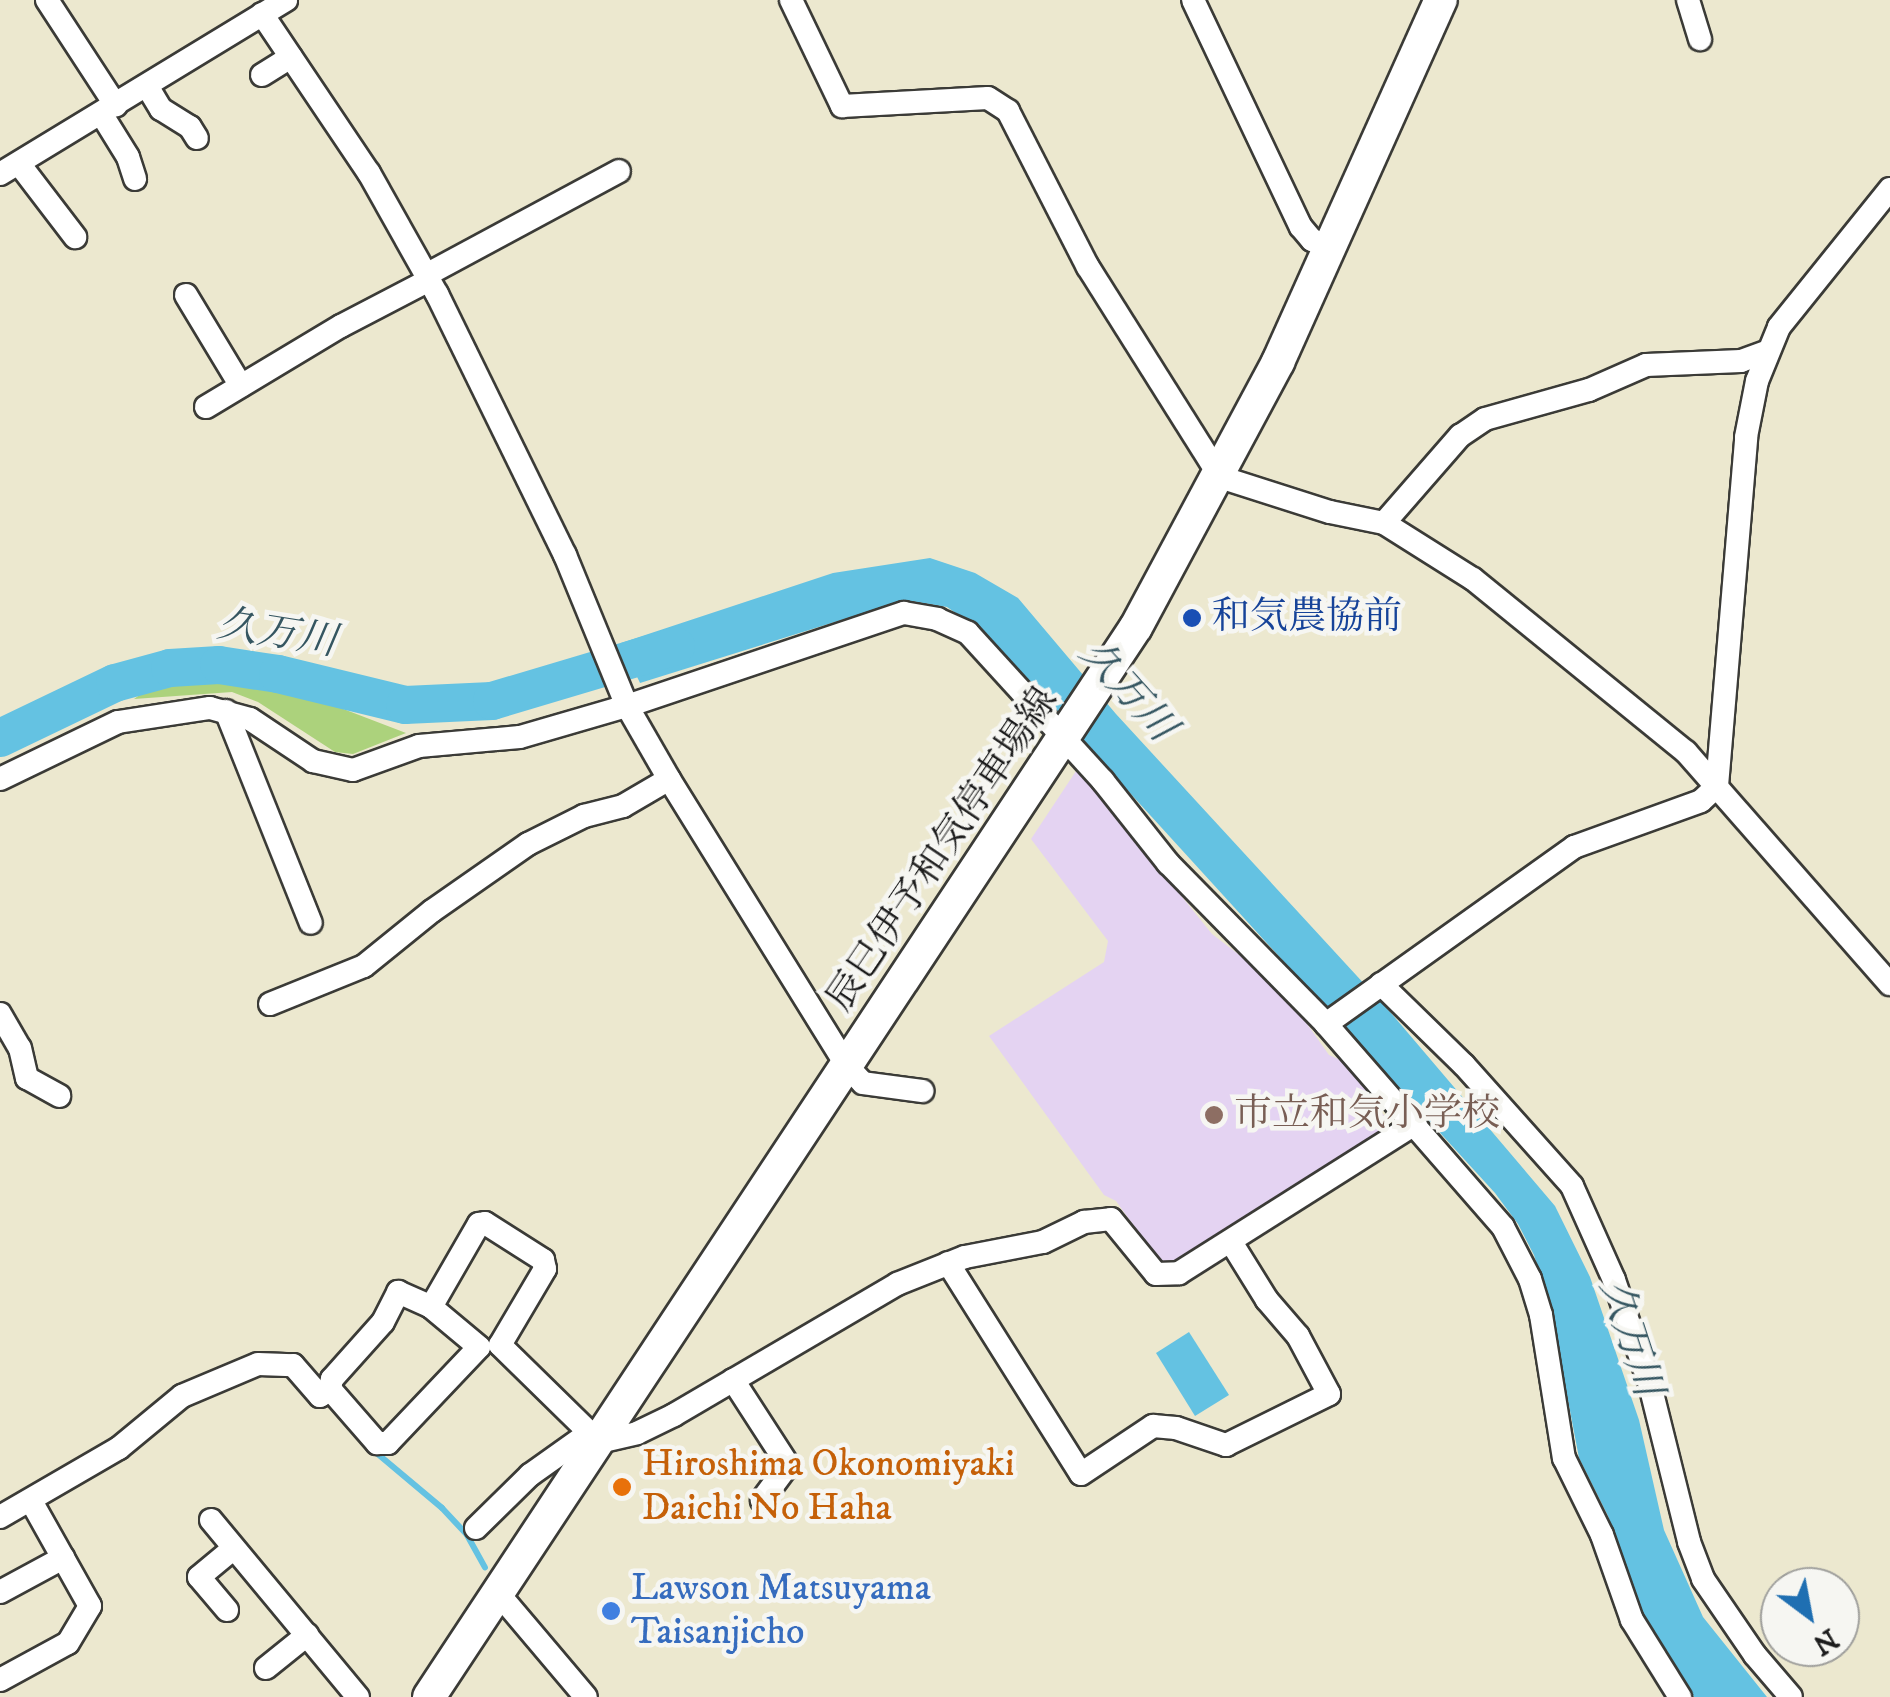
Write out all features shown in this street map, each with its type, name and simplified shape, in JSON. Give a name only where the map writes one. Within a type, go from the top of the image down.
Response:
[{"type":"main road","name":"辰巳伊予和気停車場線","points":[[429,1697],[594,1438],[1102,681],[1220,477],[1330,247],[1441,0]]},
{"type":"street","points":[[47,0],[109,111],[135,179]]},
{"type":"street","points":[[75,238],[10,169],[109,111],[252,11],[286,0]]},
{"type":"street","points":[[790,0],[842,106],[988,98],[1008,111],[1088,267],[1220,477],[1330,512],[1384,523],[1474,579],[1649,720],[1717,786],[1890,984]]},
{"type":"street","points":[[1193,0],[1302,227],[1312,240],[1330,247]]},
{"type":"street","points":[[1688,0],[1700,40]]},
{"type":"street","points":[[252,11],[291,57],[369,173],[428,277],[565,555],[624,699],[669,779],[847,1066],[862,1084],[922,1091]]},
{"type":"street","points":[[262,75],[291,57]]},
{"type":"street","points":[[147,86],[161,109],[190,127],[197,138]]},
{"type":"street","points":[[206,408],[428,277],[619,171]]},
{"type":"street","points":[[1717,786],[1746,437],[1766,352],[1779,327],[1887,200]]},
{"type":"street","points":[[186,295],[241,386]]},
{"type":"street","points":[[1384,523],[1460,436],[1485,419],[1590,390],[1646,365],[1741,361],[1766,352]]},
{"type":"street","points":[[2,779],[118,722],[146,715],[226,710],[250,718],[313,762],[353,770],[419,746],[520,736],[624,699],[904,614],[937,619],[968,633],[1069,735],[1168,863],[1329,1022],[1488,1206],[1518,1251],[1540,1315],[1564,1458],[1602,1535],[1632,1620],[1680,1697]]},
{"type":"street","points":[[226,710],[311,923]]},
{"type":"street","points":[[270,1004],[364,966],[432,911],[528,844],[584,816],[623,806],[669,779]]},
{"type":"street","points":[[1329,1022],[1574,847],[1687,807],[1717,786]]},
{"type":"street","points":[[1380,986],[1464,1065],[1572,1186],[1614,1280],[1650,1386],[1702,1579],[1755,1655],[1791,1697]]},
{"type":"street","points":[[0,1014],[20,1048],[27,1078],[59,1096]]},
{"type":"street","points":[[476,1528],[530,1475],[594,1438],[637,1434],[897,1284],[948,1263],[1043,1242],[1100,1218],[1111,1219],[1122,1228],[1150,1269],[1162,1276],[1179,1273],[1416,1124]]},
{"type":"street","points":[[330,1388],[377,1443],[388,1443],[490,1346],[545,1269],[544,1260],[486,1223],[479,1224],[431,1307]]},
{"type":"street","points":[[948,1263],[1081,1474],[1153,1426],[1176,1428],[1226,1444],[1329,1394],[1298,1336],[1267,1300],[1231,1242]]},
{"type":"street","points":[[0,1517],[119,1448],[182,1396],[258,1364],[293,1366],[320,1396],[384,1322],[398,1292],[431,1307],[490,1346],[594,1438]]},
{"type":"street","points":[[733,1380],[788,1464],[762,1500]]},
{"type":"street","points":[[0,1680],[68,1643],[90,1606],[30,1500]]},
{"type":"street","points":[[211,1520],[358,1697]]},
{"type":"street","points":[[227,1610],[199,1577],[234,1548]]},
{"type":"street","points":[[0,1592],[63,1558]]},
{"type":"street","points":[[498,1593],[586,1697]]},
{"type":"street","points":[[266,1668],[307,1635]]},
{"type":"shaded area","points":[[1078,768],[1212,934],[1281,987],[1329,1055],[1350,1064],[1392,1128],[1167,1272],[1116,1201],[1104,1195],[989,1036],[1104,962],[1108,941],[1031,839]]},
{"type":"green space","points":[[224,676],[312,697],[406,733],[353,754],[335,752],[258,702],[232,692],[134,699],[152,686]]},
{"type":"water","points":[[930,558],[975,573],[1018,598],[1116,714],[1391,1013],[1555,1206],[1590,1277],[1639,1420],[1664,1530],[1703,1617],[1767,1697],[1694,1697],[1645,1620],[1608,1516],[1579,1458],[1550,1306],[1534,1255],[1518,1224],[1495,1193],[983,632],[947,607],[905,600],[640,683],[621,643],[833,573]]},
{"type":"water","points":[[1189,1332],[1229,1395],[1195,1416],[1156,1353]]},
{"type":"waterway","name":"久万川","points":[[0,738],[115,683],[170,668],[219,665],[278,674],[405,705],[492,701],[676,646]]},
{"type":"waterway","points":[[373,1450],[442,1508],[467,1535],[485,1567]]},
{"type":"place","name":"和気農協前","points":[[1192,618]]},
{"type":"place","name":"市立和気小学校","points":[[1214,1115]]},
{"type":"place","name":"Hiroshima Okonomiyaki Daichi No Haha","points":[[622,1487]]},
{"type":"place","name":"Lawson Matsuyama Taisanjicho","points":[[611,1611]]}]
